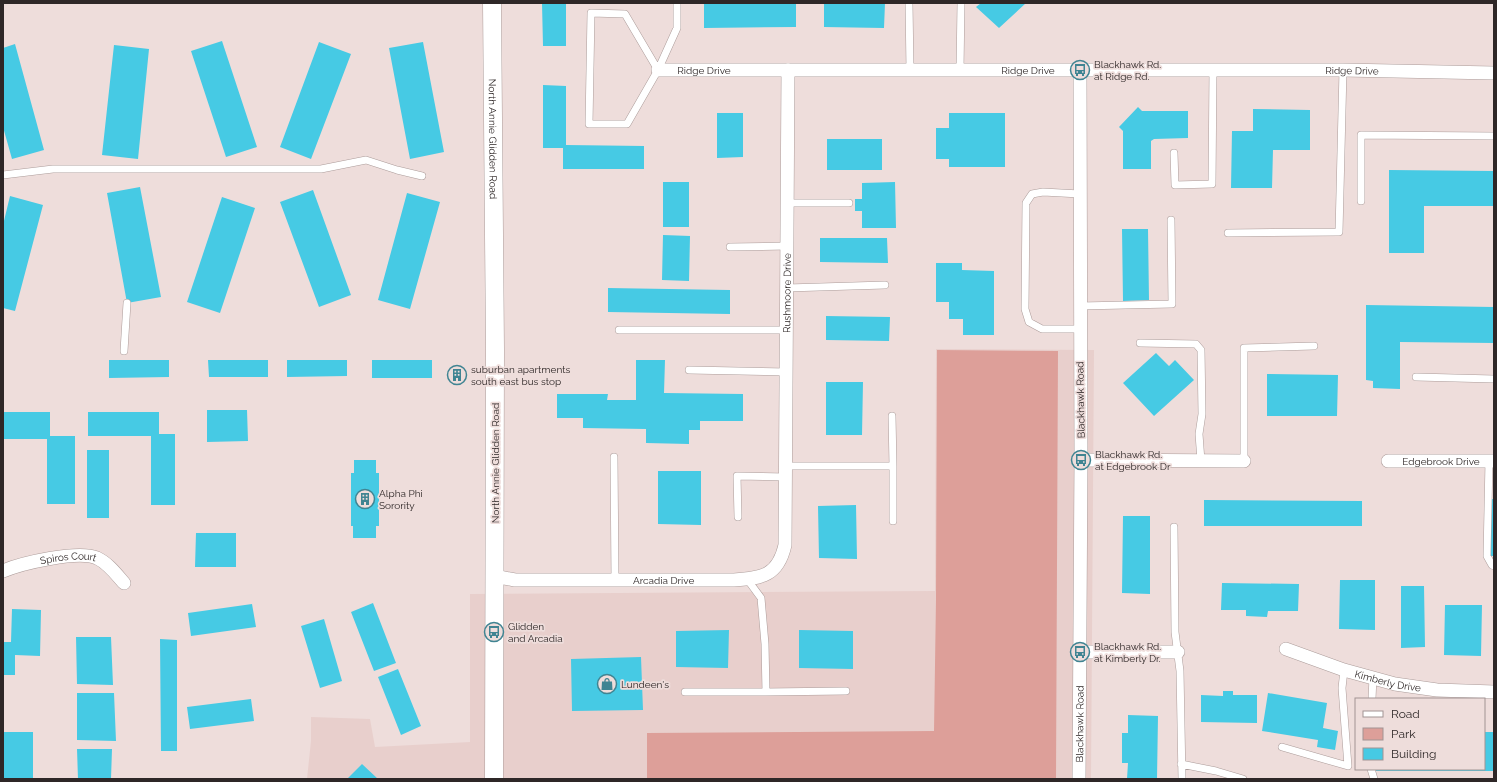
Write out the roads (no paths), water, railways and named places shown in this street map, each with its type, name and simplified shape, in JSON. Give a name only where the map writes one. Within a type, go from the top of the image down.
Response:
[{"type":"main road","name":"North Annie Glidden Road","points":[[492,3],[495,342],[494,779]]},
{"type":"street","name":"Ridge Drive","points":[[658,70],[1343,70],[1494,73]]},
{"type":"street","name":"Rushmoore Drive","points":[[785,515],[788,70]]},
{"type":"street","name":"Blackhawk Road","points":[[1079,779],[1081,460],[1080,70]]},
{"type":"street","points":[[1081,460],[1244,461]]},
{"type":"street","name":"Edgebrook Drive","points":[[1388,461],[1492,461]]},
{"type":"street","name":"Arcadia Drive","points":[[494,576],[515,580],[747,579],[757,577],[772,571],[778,565],[785,545],[785,515]]},
{"type":"street","name":"Spiros Court","points":[[3,571],[46,559],[85,556],[97,558],[108,566],[124,583]]},
{"type":"street","name":"Kimberly Drive","points":[[1286,649],[1344,670],[1395,684],[1437,690],[1494,692]]},
{"type":"street","points":[[1080,652],[1178,652]]},
{"type":"lane","points":[[658,70],[625,14],[591,13],[589,124],[627,124],[658,70],[677,28],[677,3]]},
{"type":"lane","points":[[909,3],[910,70]]},
{"type":"lane","points":[[960,70],[961,3]]},
{"type":"lane","points":[[1174,153],[1175,185],[1212,184],[1214,70]]},
{"type":"lane","points":[[1228,233],[1339,232],[1343,70]]},
{"type":"lane","points":[[1361,201],[1361,135],[1494,136]]},
{"type":"lane","points":[[3,175],[53,169],[321,169],[366,160],[422,176]]},
{"type":"lane","points":[[1080,194],[1043,192],[1032,194],[1026,203],[1025,309],[1029,322],[1042,329],[1080,329]]},
{"type":"lane","points":[[787,203],[849,203]]},
{"type":"lane","points":[[1080,306],[1172,304],[1171,220]]},
{"type":"lane","points":[[730,247],[787,246]]},
{"type":"lane","points":[[787,288],[885,285]]},
{"type":"lane","points":[[124,351],[127,303]]},
{"type":"lane","points":[[619,330],[786,330]]},
{"type":"lane","points":[[1140,343],[1196,344],[1201,350],[1202,414],[1199,434],[1201,461]]},
{"type":"lane","points":[[1244,461],[1244,348],[1314,346]]},
{"type":"lane","points":[[689,370],[786,372]]},
{"type":"lane","points":[[1416,377],[1494,378]]},
{"type":"lane","points":[[892,416],[893,521]]},
{"type":"lane","points":[[614,457],[615,580]]},
{"type":"lane","points":[[1492,461],[1488,556],[1492,565],[1494,566]]},
{"type":"lane","points":[[738,517],[737,476],[785,471],[893,466]]},
{"type":"lane","points":[[1174,526],[1175,632],[1180,671],[1182,779]]},
{"type":"lane","points":[[747,579],[761,598],[765,644],[766,692]]},
{"type":"lane","points":[[1282,747],[1348,766],[1342,688],[1344,670]]},
{"type":"lane","points":[[1372,698],[1373,677]]},
{"type":"lane","points":[[685,692],[846,691]]},
{"type":"lane","points":[[1181,764],[1216,771],[1243,779]]},
{"type":"place","name":"Blackhawk Rd. at Ridge Rd.","points":[[1080,70]]},
{"type":"place","name":"suburban apartments south east bus stop","points":[[457,375]]},
{"type":"place","name":"Blackhawk Rd. at Edgebrook Dr","points":[[1081,460]]},
{"type":"place","name":"Alpha Phi Sorority","points":[[365,499]]},
{"type":"place","name":"Glidden and Arcadia","points":[[494,632]]},
{"type":"place","name":"Blackhawk Rd. at Kimberly Dr.","points":[[1080,652]]},
{"type":"place","name":"Lundeen's","points":[[607,684]]}]
